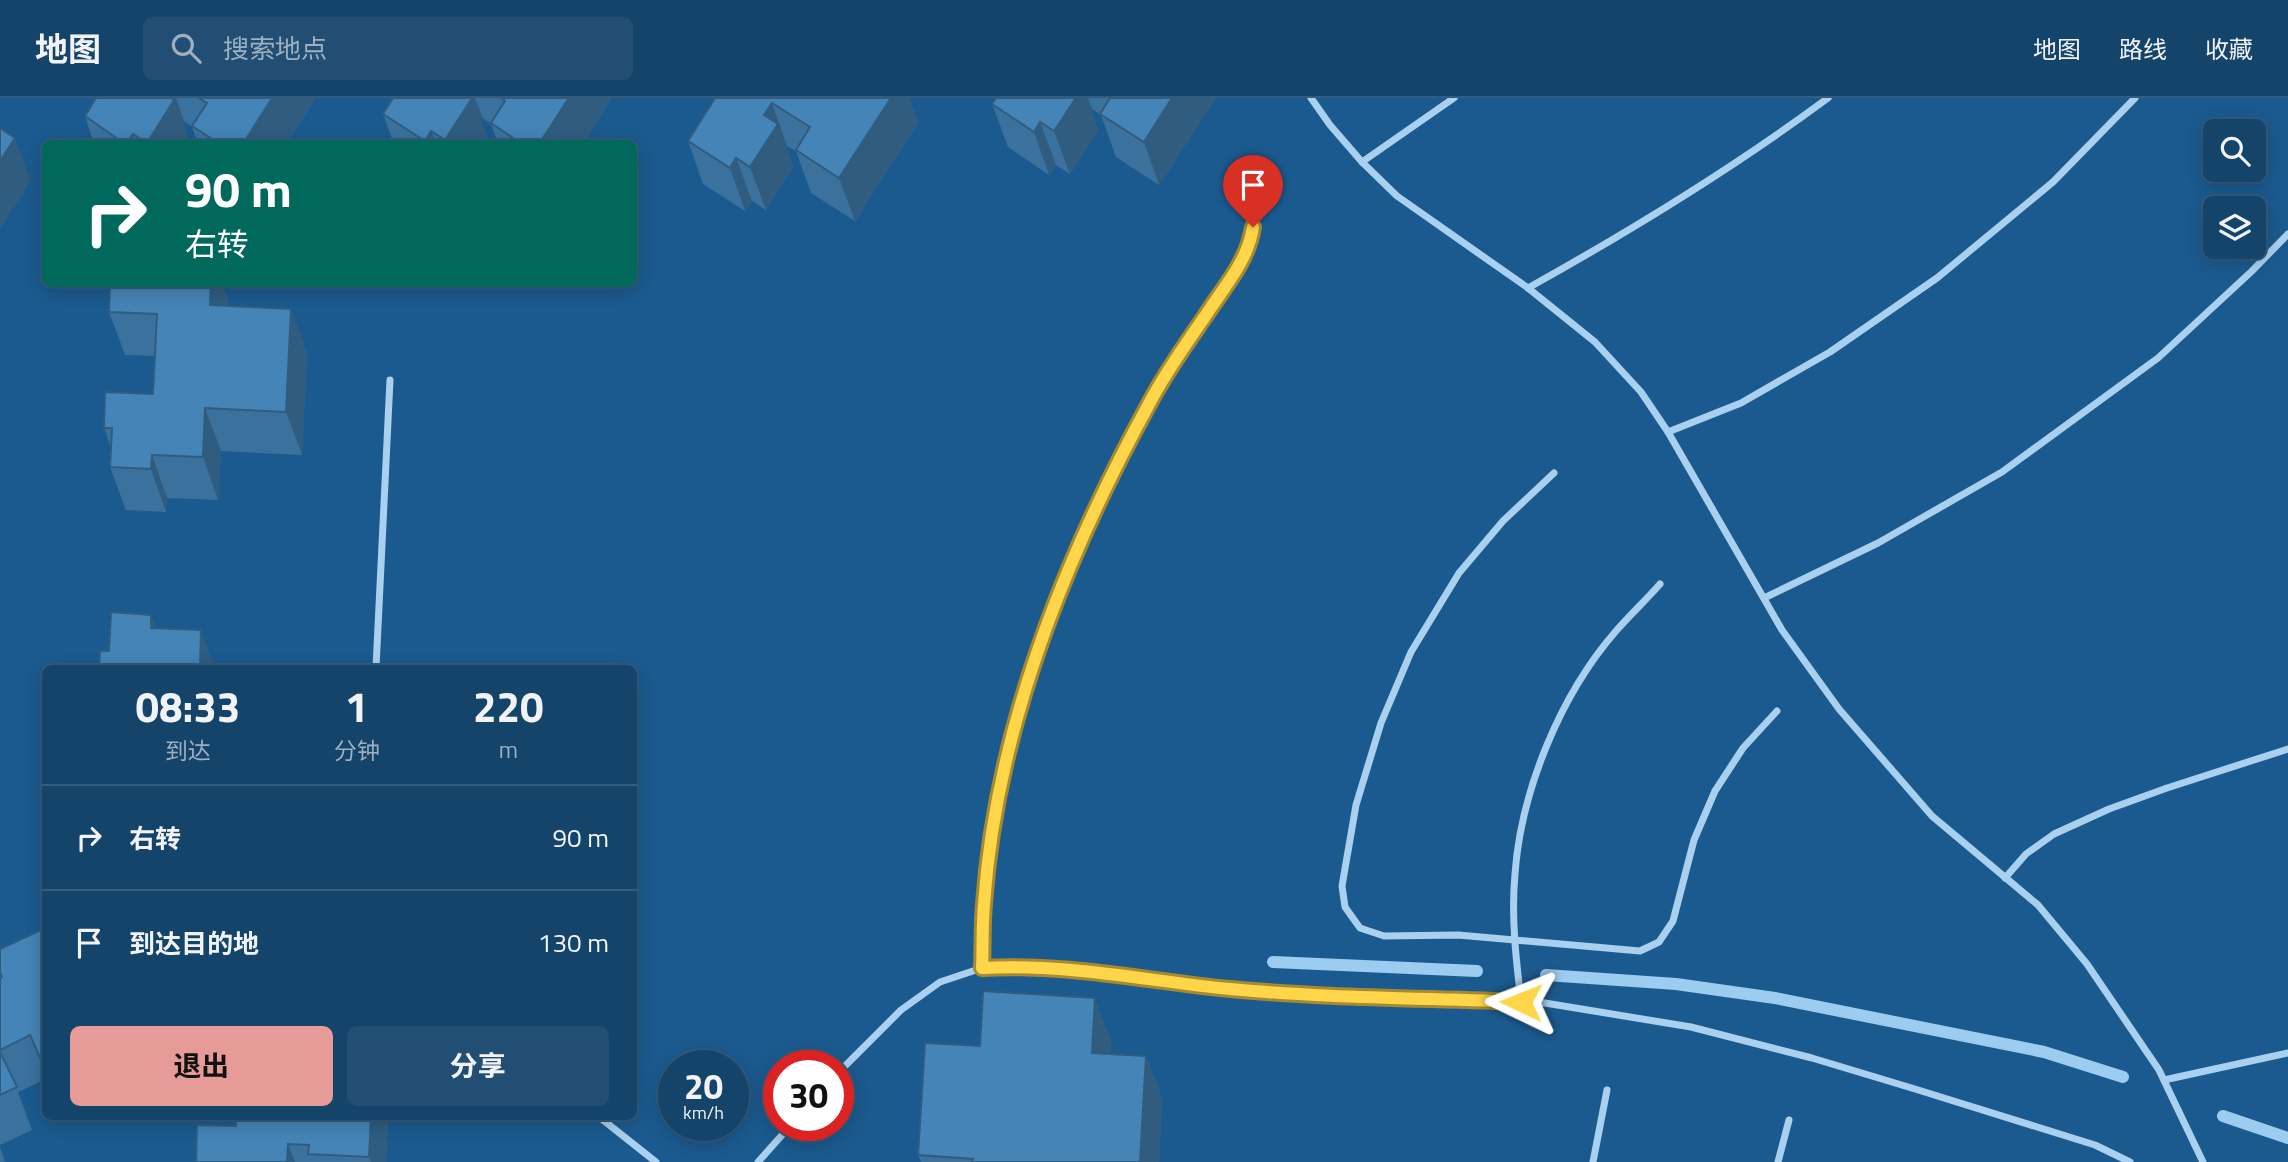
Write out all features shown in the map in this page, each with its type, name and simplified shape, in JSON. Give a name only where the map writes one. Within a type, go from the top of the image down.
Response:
[{"type":"street","points":[[1311,98],[1362,162],[1397,196],[1528,288],[1595,342],[1641,392],[1668,432],[1782,630],[1839,709],[1932,816],[2038,905],[2087,964],[2164,1080],[2203,1162]]},
{"type":"street","points":[[1362,162],[1454,98]]},
{"type":"street","points":[[1528,288],[1686,196],[1761,148],[1828,98]]},
{"type":"street","points":[[1668,432],[1741,403],[1830,352],[1937,278],[2053,182],[2135,98]]},
{"type":"street","points":[[982,968],[984,903],[1006,762],[1027,683],[1064,579],[1105,488],[1150,402],[1238,269],[1251,242],[1255,212]]},
{"type":"street","points":[[1764,598],[1878,543],[2002,472],[2158,358],[2288,234]]},
{"type":"street","points":[[376,665],[390,380]]},
{"type":"street","points":[[1554,472],[1503,521],[1459,573],[1411,652],[1381,723],[1356,805],[1342,886],[1345,907],[1360,928],[1384,936],[1458,935],[1640,951],[1659,942],[1673,921],[1694,840],[1715,791],[1743,748],[1777,711]]},
{"type":"street","points":[[1521,1002],[1514,939],[1515,872],[1527,808],[1547,745],[1577,686],[1615,632],[1660,584]]},
{"type":"street","points":[[2004,878],[2026,854],[2054,834],[2109,809],[2288,749]]},
{"type":"street","points":[[854,1057],[901,1010],[940,982],[982,968],[1088,971],[1244,990],[1545,1003],[1691,1027],[1812,1058],[2095,1145],[2130,1162]]},
{"type":"street","points":[[2164,1080],[2288,1053]]},
{"type":"street","points":[[1592,1162],[1607,1090]]},
{"type":"street","points":[[603,1120],[656,1162]]},
{"type":"street","points":[[1778,1162],[1789,1120]]},
{"type":"street","points":[[758,1162],[777,1141]]},
{"type":"building","points":[[96,98],[174,100],[149,140],[142,140],[133,134],[128,140],[119,140],[85,116]]},
{"type":"building","points":[[199,98],[272,98],[246,140],[214,140],[192,126],[207,103]]},
{"type":"building","points":[[393,98],[472,98],[445,140],[431,131],[423,140],[383,114]]},
{"type":"building","points":[[501,98],[569,98],[542,140],[516,140],[491,123],[505,101]]},
{"type":"building","points":[[715,98],[891,98],[839,178],[796,150],[810,127],[772,103],[764,115],[778,124],[750,167],[736,158],[730,168],[688,141]]},
{"type":"building","points":[[996,98],[1076,98],[1054,131],[1040,122],[1034,132],[992,104]]},
{"type":"building","points":[[1110,98],[1172,98],[1144,142],[1100,114]]},
{"type":"building","points":[[0,128],[15,138],[0,161]]},
{"type":"building","points":[[110,287],[211,287],[210,305],[291,309],[286,412],[205,408],[203,457],[152,455],[151,469],[110,467],[112,428],[104,428],[105,392],[153,394],[157,314],[109,312]]},
{"type":"building","points":[[111,612],[151,615],[151,628],[201,630],[200,665],[99,665],[100,651],[109,651]]},
{"type":"building","points":[[42,932],[41,1060],[30,1035],[0,1050],[0,949]]},
{"type":"building","points":[[983,991],[1095,998],[1092,1053],[1146,1056],[1140,1162],[972,1162],[973,1159],[918,1155],[925,1043],[980,1046]]},
{"type":"building","points":[[0,1052],[17,1087],[0,1095]]},
{"type":"building","points":[[236,1120],[371,1120],[369,1157],[308,1154],[309,1145],[288,1144],[287,1162],[196,1162],[197,1125],[236,1126]]},
{"type":"waterway","points":[[1273,962],[1477,971]]},
{"type":"waterway","points":[[1546,975],[1676,984],[1775,998],[2044,1052],[2123,1077]]},
{"type":"waterway","points":[[2223,1116],[2288,1138]]},
{"type":"route","points":[[1253,227],[1251,242],[1238,269],[1150,402],[1105,488],[1064,579],[1027,683],[1006,762],[984,903],[982,968],[1088,971],[1230,989],[1521,1002]]}]
